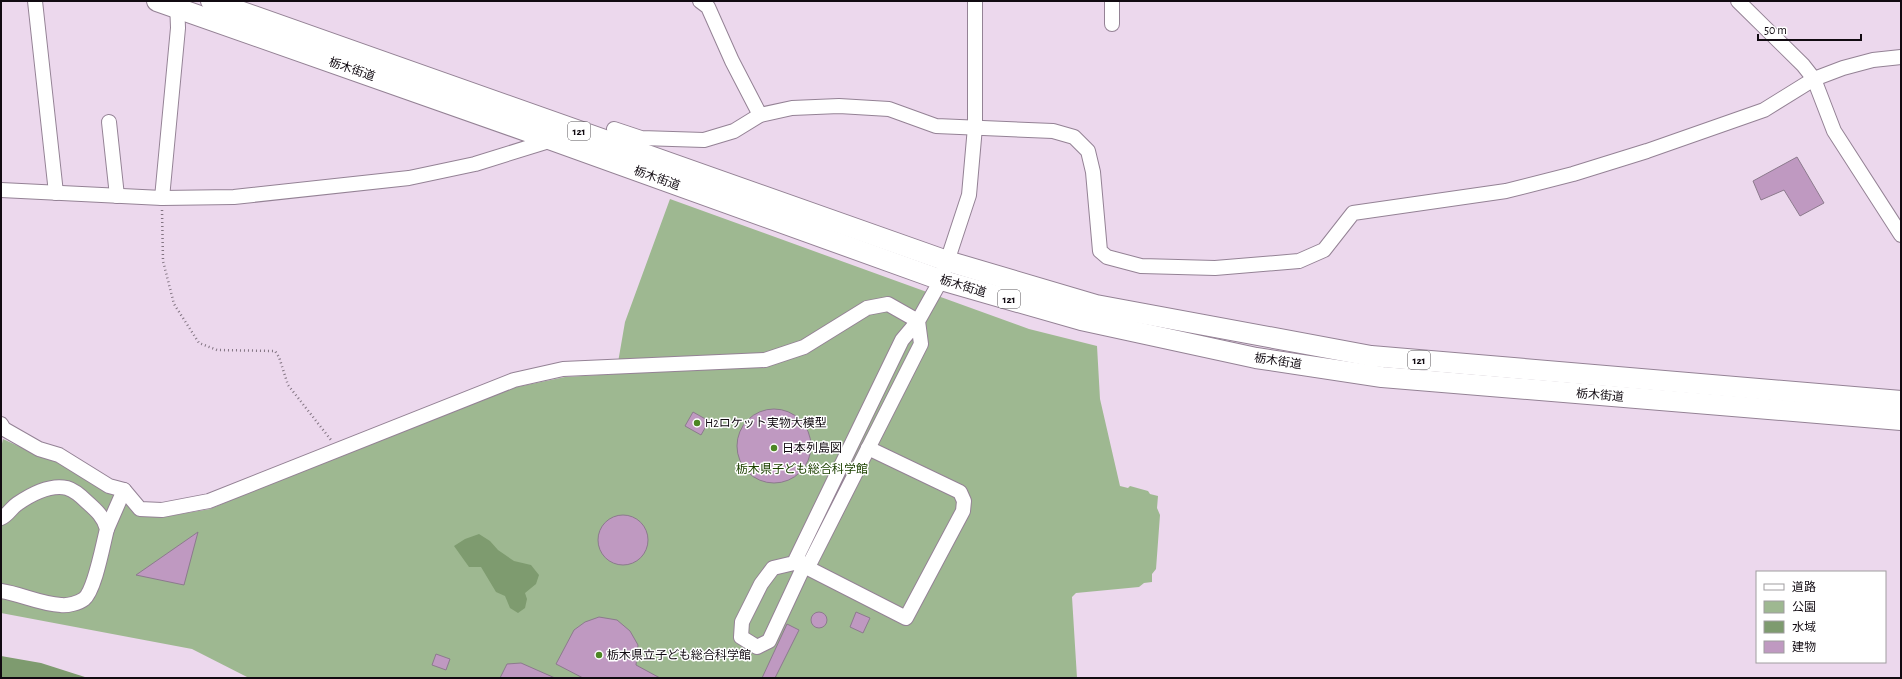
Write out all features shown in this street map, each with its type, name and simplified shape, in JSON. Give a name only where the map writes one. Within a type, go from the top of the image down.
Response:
[{"type":"highway","name":"栃木街道","points":[[158,1],[177,5],[941,280],[1082,320],[1256,358],[1382,377],[1901,420]]},
{"type":"highway","name":"栃木街道","points":[[210,1],[947,261],[1096,305],[1371,356],[1901,402]]},
{"type":"street","points":[[35,1],[56,193]]},
{"type":"street","points":[[700,1],[708,7],[732,61],[760,115]]},
{"type":"street","points":[[918,321],[921,344],[811,561],[804,566],[769,641],[757,647],[741,637],[742,622],[761,584],[773,568],[794,564],[902,340],[918,321],[941,280],[969,195],[975,127],[975,1]]},
{"type":"street","points":[[1112,1],[1112,24]]},
{"type":"street","points":[[1738,1],[1792,53],[1814,79],[1834,131],[1901,235]]},
{"type":"street","points":[[162,198],[178,28],[177,5]]},
{"type":"street","points":[[614,129],[641,138],[704,140],[734,131],[760,115],[792,108],[839,106],[889,109],[936,126],[1053,131],[1074,137],[1088,151],[1093,172],[1100,251],[1107,257],[1141,266],[1215,268],[1299,261],[1324,250],[1353,212],[1506,191],[1573,174],[1647,151],[1764,110],[1814,79],[1873,60],[1901,57]]},
{"type":"street","points":[[109,122],[117,196]]},
{"type":"street","points":[[1,190],[162,198],[234,197],[409,178],[475,164],[552,140]]},
{"type":"street","points":[[1,424],[4,429],[39,449],[59,455],[109,486],[124,490],[140,509],[162,510],[209,501],[514,380],[563,369],[765,360],[804,347],[868,308],[888,304],[918,321]]},
{"type":"street","points":[[804,566],[906,618],[914,604],[964,511],[964,501],[960,492],[868,448]]},
{"type":"street","points":[[1,518],[31,495],[47,489],[67,488],[80,496],[95,510],[105,521],[107,529]]},
{"type":"street","points":[[1,591],[17,593],[62,606],[74,604],[84,599],[91,589],[107,529],[124,490]]},
{"type":"path","points":[[162,198],[163,260],[174,304],[199,343],[217,350],[275,351],[279,357],[288,385],[339,450]]},
{"type":"green space","name":"栃木県子ども総合科学館","points":[[670,199],[1029,329],[1097,346],[1100,399],[1120,486],[1128,488],[1130,486],[1148,491],[1150,494],[1158,496],[1157,508],[1160,515],[1156,569],[1152,574],[1152,582],[1144,583],[1139,587],[1076,593],[1072,597],[1077,678],[249,678],[192,649],[1,613],[1,448],[3,439],[42,457],[59,459],[123,496],[137,516],[169,516],[210,509],[367,443],[517,387],[565,377],[616,374],[625,322]]},
{"type":"water","points":[[479,534],[514,561],[531,565],[539,575],[536,584],[525,593],[527,599],[525,608],[518,613],[510,608],[505,596],[496,592],[481,567],[469,567],[454,546],[465,539]]},
{"type":"water","points":[[1,656],[41,663],[88,678],[1,678]]},
{"type":"building","points":[[1797,157],[1824,203],[1800,216],[1784,190],[1761,200],[1753,181]]},
{"type":"building","name":"日本列島図","points":[[774,409],[795,415],[805,425],[811,446],[805,467],[795,477],[774,483],[753,477],[743,467],[737,446],[743,425],[753,415]]},
{"type":"building","name":"H2ロケット実物大模型","points":[[693,412],[709,421],[701,435],[685,426]]},
{"type":"building","points":[[623,515],[632,517],[643,526],[648,540],[646,549],[637,560],[623,565],[614,563],[603,554],[598,540],[600,531],[609,520]]},
{"type":"building","points":[[198,532],[184,585],[136,575]]},
{"type":"building","points":[[816,612],[822,612],[827,617],[825,626],[822,628],[816,628],[811,623],[811,617]]},
{"type":"building","points":[[856,612],[870,618],[863,633],[850,627]]},
{"type":"building","name":"栃木県立子ども総合科学館","points":[[599,617],[617,620],[630,631],[638,645],[636,665],[660,678],[583,678],[556,664],[574,630],[585,622]]},
{"type":"building","name":"栃木県立子ども総合科学館","points":[[787,624],[799,630],[775,678],[762,678]]},
{"type":"building","points":[[436,654],[450,659],[446,670],[432,665]]},
{"type":"building","points":[[521,663],[555,678],[500,678],[507,664]]},
{"type":"place","name":"H2ロケット実物大模型","points":[[697,423]]},
{"type":"place","name":"日本列島図","points":[[774,448]]},
{"type":"place","name":"栃木県立子ども総合科学館","points":[[599,655]]}]
